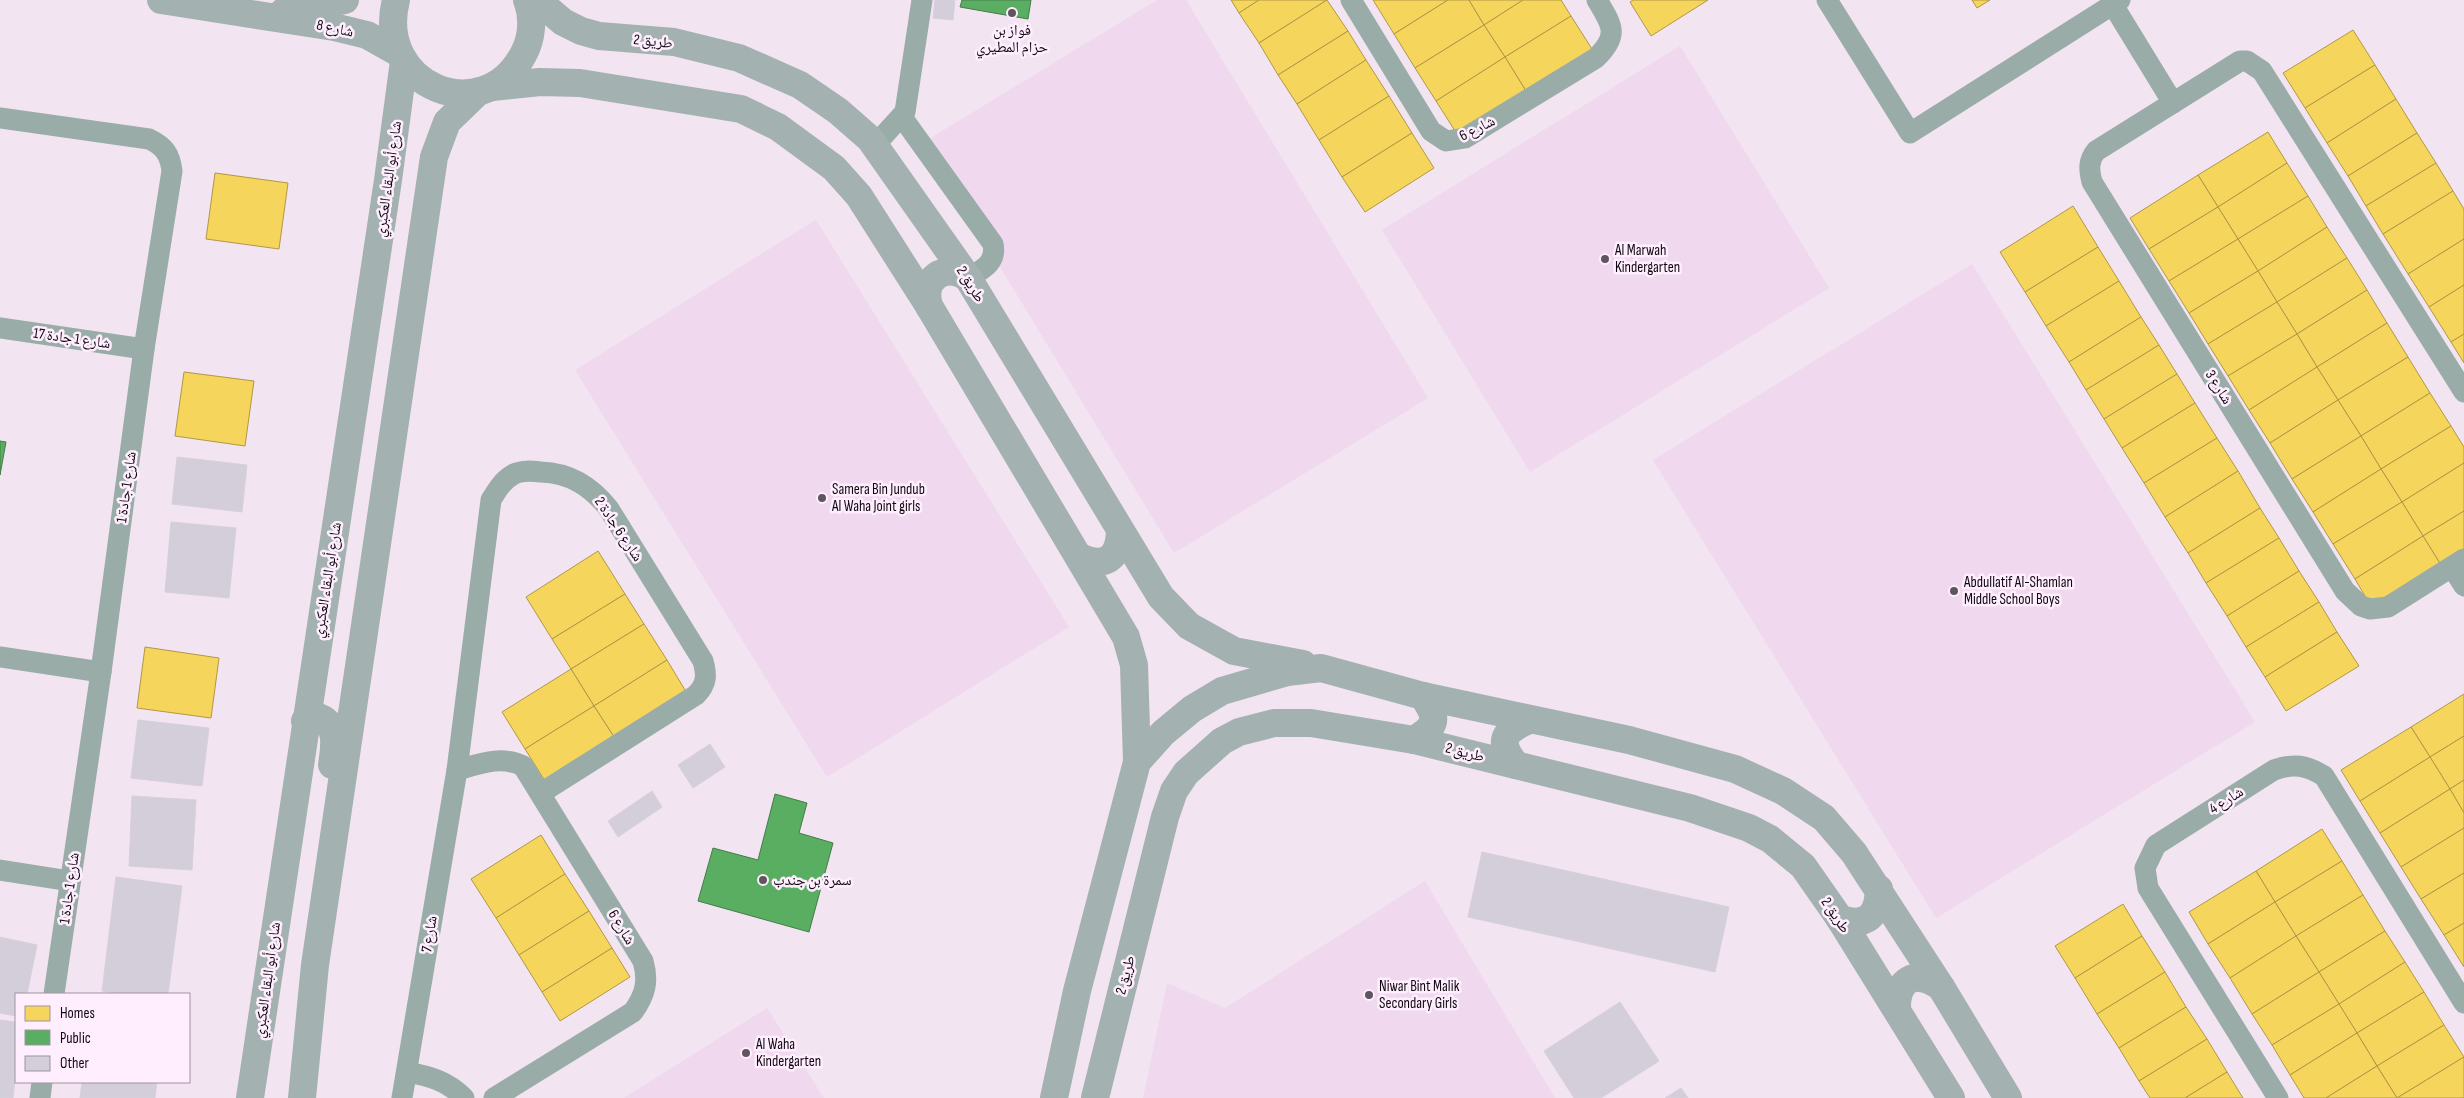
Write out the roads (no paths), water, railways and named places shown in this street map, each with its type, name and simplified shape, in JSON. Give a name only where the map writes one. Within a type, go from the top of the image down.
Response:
[{"type":"street","name":"شارع 8","points":[[161,0],[267,15],[367,35],[401,57]]},
{"type":"street","name":"شارع 8","points":[[267,15],[345,0]]},
{"type":"street","points":[[396,0],[392,16],[393,35],[401,57]]},
{"type":"street","points":[[306,1089],[315,964],[434,157],[447,122],[485,89],[504,79],[518,65],[528,47],[532,27],[527,0]]},
{"type":"street","name":"طريق 2","points":[[536,0],[563,22],[590,33],[674,42],[739,58],[800,85],[838,112],[875,144],[968,278],[1120,533],[1161,597],[1189,626],[1234,651],[1321,668],[1423,696],[1658,748],[1735,769],[1783,791],[1824,818],[1854,853],[1879,889],[2008,1098]]},
{"type":"street","points":[[875,144],[902,117],[908,98],[922,0]]},
{"type":"street","name":"شارع 6","points":[[1351,0],[1431,131],[1446,141],[1465,138],[1596,58],[1610,42],[1611,34],[1609,20],[1597,0]]},
{"type":"street","points":[[1826,0],[1910,133],[2117,3],[2173,103]]},
{"type":"street","name":"طريق 2","points":[[401,57],[410,70],[424,82],[441,90],[459,94],[540,82],[589,85],[741,109],[778,126],[834,168],[859,196],[929,306],[1126,637],[1134,664],[1137,762],[1077,991],[1054,1098]]},
{"type":"street","name":"شارع أبو البقاء العكبري","points":[[250,1098],[388,180],[401,57]]},
{"type":"street","name":"شارع 3","points":[[2464,392],[2262,71],[2247,61],[2240,61],[2096,150],[2089,163],[2092,182],[2345,591],[2361,606],[2370,609],[2388,607],[2458,563],[2464,586]]},
{"type":"street","points":[[902,117],[993,244],[995,251],[991,263],[968,278],[955,272],[941,273],[933,279],[928,287],[926,297],[929,306]]},
{"type":"street","name":"شارع 1 جادة 1","points":[[0,118],[149,139],[166,150],[172,171],[144,349],[101,672],[54,993]]},
{"type":"street","name":"شارع 1 جادة 17","points":[[0,328],[144,349]]},
{"type":"street","name":"شارع 6 جادة 2","points":[[456,770],[491,500],[504,482],[514,474],[527,471],[552,472],[583,483],[597,494],[609,509],[703,661],[706,673],[705,682],[696,696],[541,793]]},
{"type":"street","points":[[1080,557],[1091,562],[1102,562],[1115,554],[1119,547],[1120,533]]},
{"type":"street","points":[[0,657],[101,672]]},
{"type":"street","name":"طريق 2","points":[[1137,762],[1170,727],[1192,709],[1222,691],[1268,676],[1321,668]]},
{"type":"street","points":[[1414,740],[1430,730],[1435,719],[1433,711],[1423,696]]},
{"type":"street","points":[[306,721],[315,716],[324,718],[334,731],[334,748],[311,923],[315,964]]},
{"type":"street","points":[[1516,765],[1508,755],[1504,743],[1507,734],[1516,726],[1529,720]]},
{"type":"street","name":"طريق 2","points":[[1095,1098],[1165,817],[1174,791],[1186,773],[1222,741],[1239,732],[1274,722],[1311,723],[1414,740],[1690,808],[1748,828],[1770,839],[1803,866],[1840,919],[1951,1098]]},
{"type":"street","name":"شارع 6","points":[[456,770],[499,759],[512,761],[523,766],[643,962],[647,984],[643,998],[633,1012],[494,1098]]},
{"type":"street","name":"شارع 4","points":[[2278,1098],[2148,888],[2145,868],[2156,845],[2274,770],[2286,765],[2300,765],[2324,776],[2464,1003]]},
{"type":"street","name":"شارع 7","points":[[402,1098],[456,770]]},
{"type":"street","points":[[0,870],[70,881]]},
{"type":"street","points":[[1103,888],[1112,910],[1118,914],[1126,916],[1137,911],[1144,902]]},
{"type":"street","points":[[1840,919],[1858,923],[1868,919],[1875,912],[1879,889]]},
{"type":"street","points":[[1897,1010],[1897,998],[1900,987],[1909,980],[1920,977],[1930,980],[1940,987]]},
{"type":"street","points":[[1077,991],[1086,983],[1095,981],[1104,983],[1111,990],[1117,1005]]},
{"type":"street","points":[[407,1072],[444,1082],[452,1086],[464,1098]]},
{"type":"street","points":[[40,1098],[42,1083]]},
{"type":"place","name":"فواز بن حزام المطيري","points":[[1012,13]]},
{"type":"place","name":"Al Marwah Kindergarten","points":[[1605,259]]},
{"type":"place","name":"Samera Bin Jundub Al Waha Joint girls","points":[[822,498]]},
{"type":"place","name":"Abdullatif Al-Shamlan Middle School Boys","points":[[1954,591]]},
{"type":"place","name":"سمرة بن جندب","points":[[763,880]]},
{"type":"place","name":"Niwar Bint Malik Secondary Girls","points":[[1369,995]]},
{"type":"place","name":"Al Waha Kindergarten","points":[[746,1053]]}]
